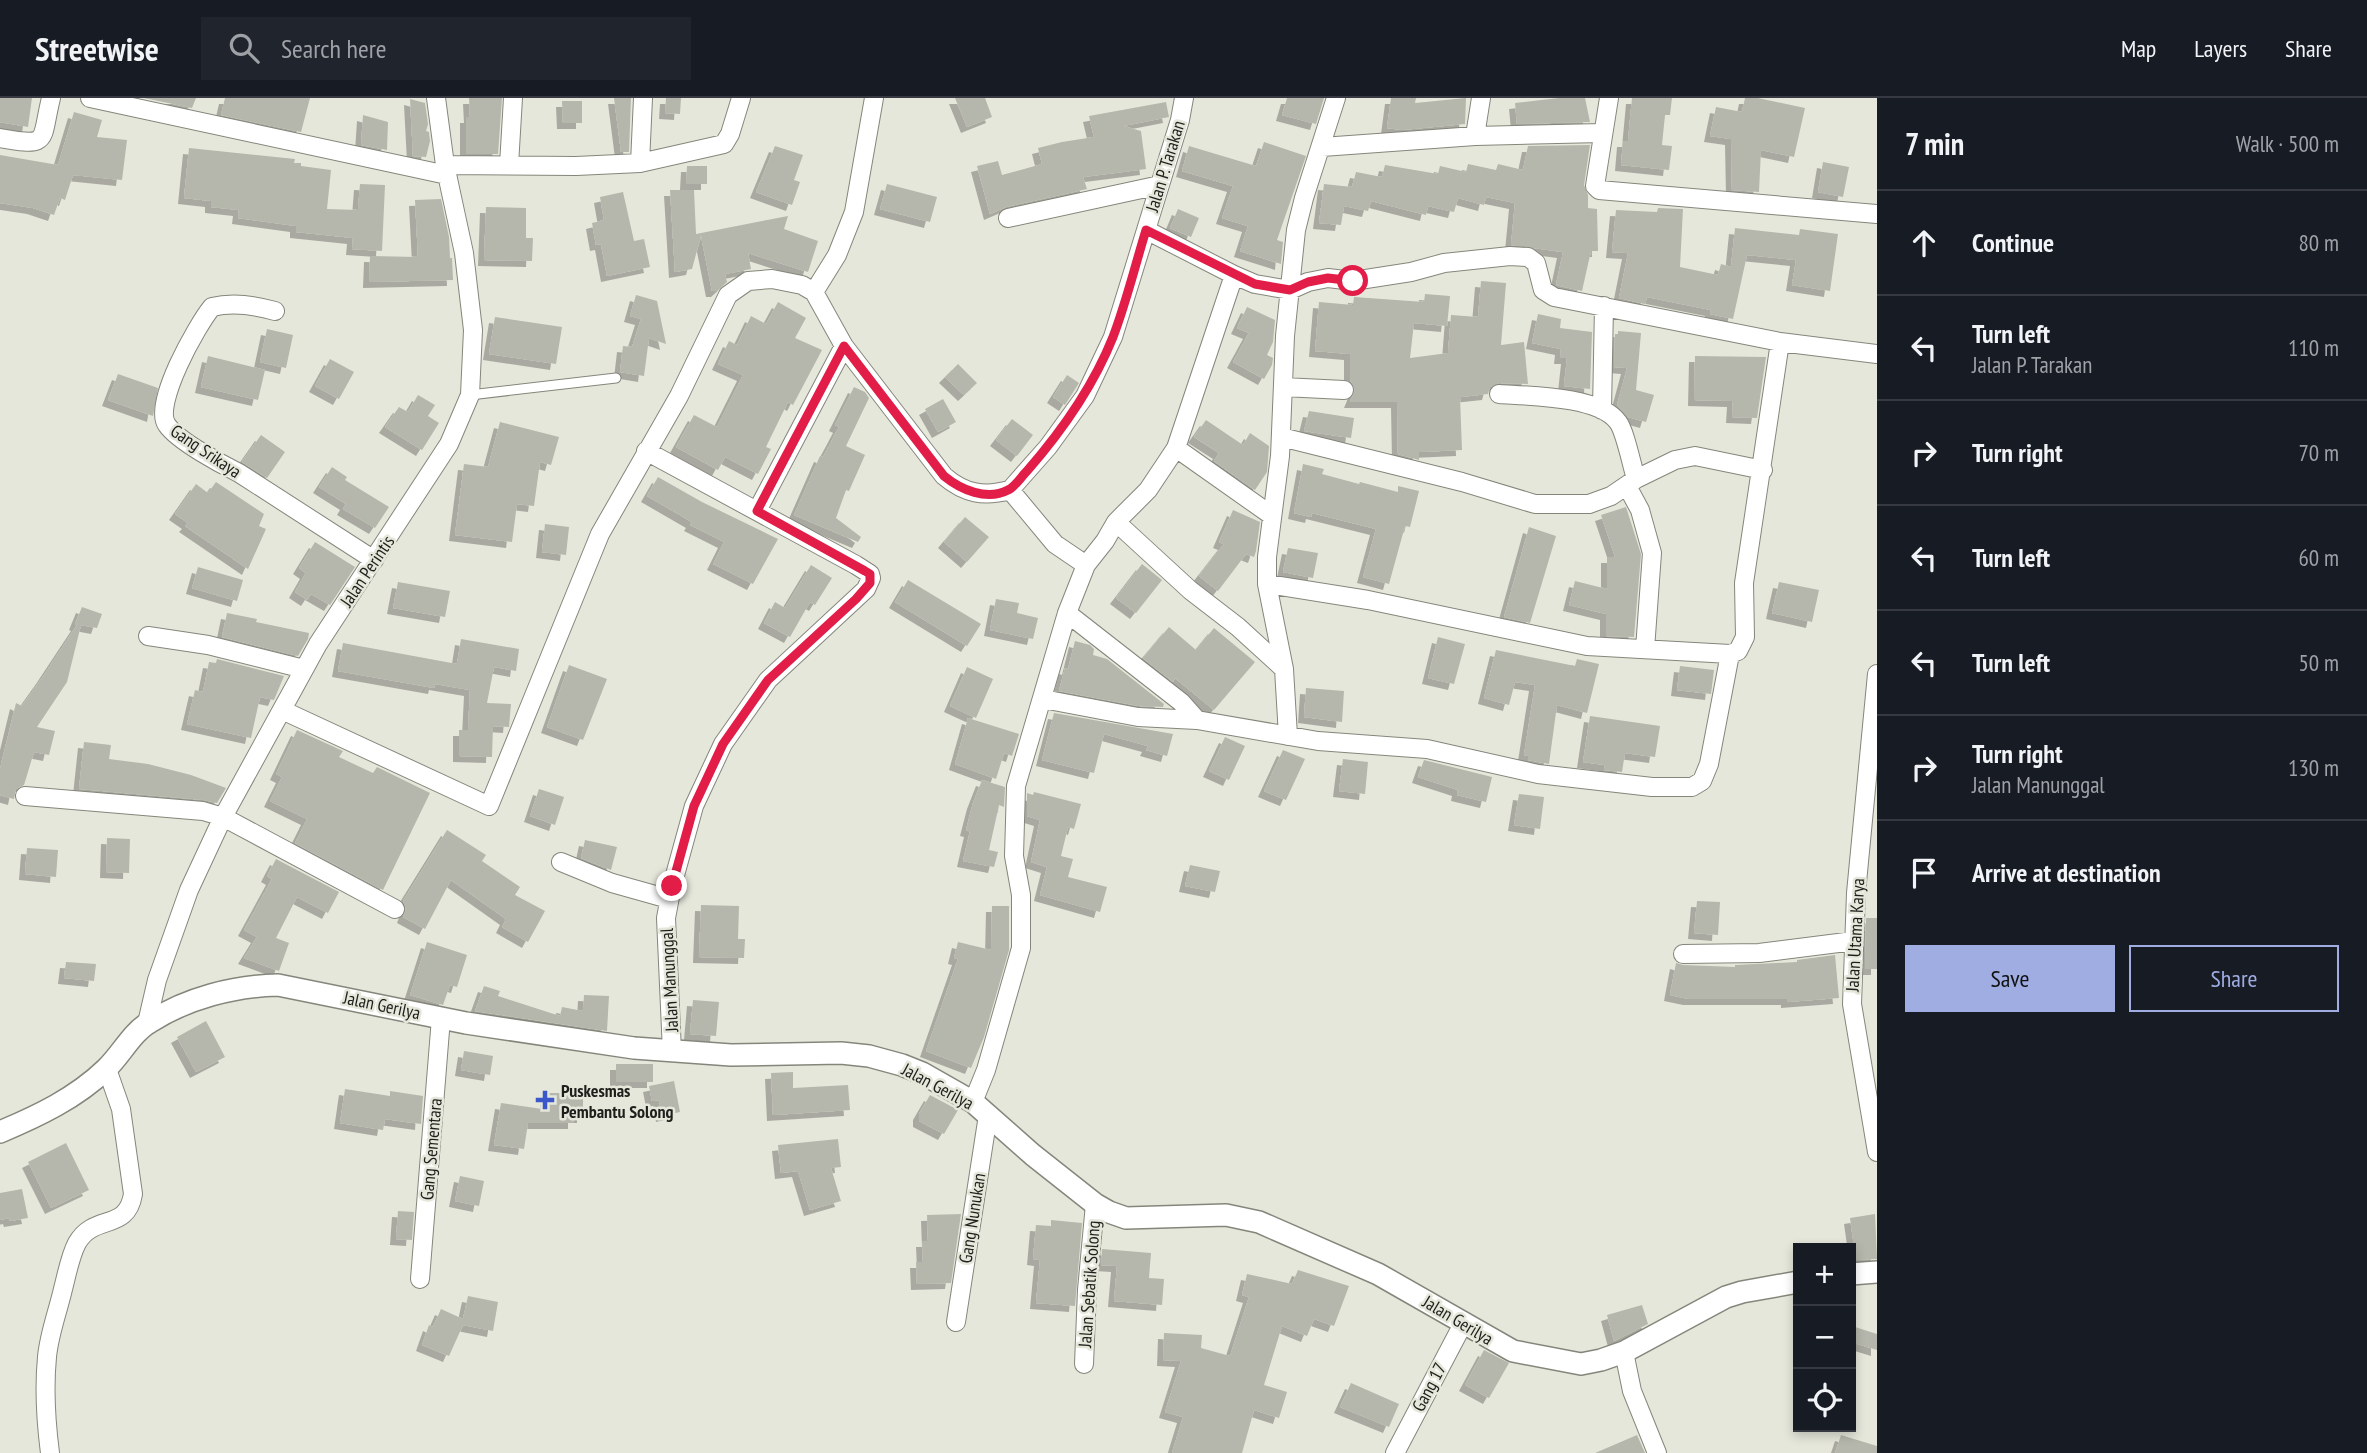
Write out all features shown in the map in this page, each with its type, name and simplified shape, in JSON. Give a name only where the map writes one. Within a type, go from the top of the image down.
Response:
[{"type":"street","points":[[0,138],[32,144],[38,142],[44,135],[51,98]]},
{"type":"street","points":[[90,98],[446,170],[509,165],[640,163],[724,144],[730,134],[741,98]]},
{"type":"street","name":"Jalan Perintis","points":[[147,1023],[157,980],[189,890],[223,817],[304,668],[449,444],[470,395],[473,330],[464,253],[446,170],[436,98]]},
{"type":"street","points":[[509,165],[513,98]]},
{"type":"street","points":[[640,163],[643,98]]},
{"type":"street","points":[[814,292],[837,255],[854,212],[874,98]]},
{"type":"street","name":"Jalan P. Tarakan","points":[[1010,490],[1048,447],[1084,396],[1113,337],[1180,120],[1184,98]]},
{"type":"street","points":[[1288,736],[1284,668],[1267,584],[1266,557],[1281,436],[1296,230],[1336,98]]},
{"type":"street","points":[[1475,136],[1481,98]]},
{"type":"street","points":[[1609,98],[1595,186],[1598,190],[1877,214]]},
{"type":"street","points":[[1322,146],[1475,136],[1602,133]]},
{"type":"street","points":[[1008,218],[1160,185]]},
{"type":"street","points":[[1146,230],[1255,284],[1290,290],[1308,282],[1328,278],[1353,281],[1381,278],[1444,263],[1528,257],[1536,264],[1547,294],[1780,342],[1877,354]]},
{"type":"street","name":"Gang Nunukan","points":[[956,1321],[986,1070],[1021,948],[1021,895],[1014,856],[1016,786],[1067,613],[1086,565],[1116,522],[1149,490],[1176,448],[1234,275]]},
{"type":"street","points":[[282,710],[489,806],[600,534],[679,396],[728,295],[748,281],[772,279],[802,285],[814,292],[844,346],[944,476],[969,491],[992,495],[1010,490],[1055,544],[1086,565]]},
{"type":"street","name":"Gang Srikaya","points":[[275,311],[235,304],[212,307],[202,320],[166,394],[162,413],[165,424],[217,462],[239,473],[374,560]]},
{"type":"street","points":[[1602,410],[1604,306]]},
{"type":"street","points":[[1267,584],[1368,600],[1587,646],[1730,654],[1738,651],[1745,637],[1745,583],[1780,342]]},
{"type":"street","points":[[646,451],[757,511],[844,346]]},
{"type":"street","points":[[1283,387],[1344,390]]},
{"type":"street","points":[[1499,394],[1546,397],[1602,410],[1619,422],[1652,553],[1645,649]]},
{"type":"street","points":[[1281,436],[1462,482],[1535,504],[1589,504],[1611,496],[1675,460],[1695,456],[1763,470]]},
{"type":"street","points":[[1176,448],[1271,515]]},
{"type":"street","name":"Jalan Manunggal","points":[[673,1052],[666,918],[694,806],[723,744],[768,680],[870,583],[870,574],[856,565],[757,511]]},
{"type":"street","points":[[1116,522],[1190,590],[1238,627],[1284,668]]},
{"type":"street","points":[[1067,613],[1181,702],[1197,720]]},
{"type":"street","points":[[148,636],[208,645],[304,668]]},
{"type":"street","points":[[1043,699],[1138,717],[1197,720],[1318,741],[1427,749],[1538,774],[1652,788],[1692,787],[1702,781],[1709,764],[1730,654]]},
{"type":"street","name":"Jalan Utama Karya","points":[[1877,674],[1856,893],[1852,1004],[1877,1152]]},
{"type":"street","points":[[25,796],[188,808],[223,817],[395,909]]},
{"type":"street","points":[[561,862],[612,883],[669,899]]},
{"type":"street","points":[[1683,954],[1759,953],[1854,941]]},
{"type":"street","name":"Jalan Gerilya","points":[[0,1132],[57,1104],[107,1069],[147,1023],[179,1006],[224,991],[278,985],[441,1018],[634,1048],[731,1055],[841,1053],[869,1056],[922,1073],[981,1108],[1033,1155],[1095,1204],[1126,1217],[1226,1215],[1259,1222],[1378,1274],[1464,1321],[1493,1342],[1513,1352],[1581,1364],[1601,1360],[1624,1352],[1726,1297],[1793,1283]]},
{"type":"street","name":"Gang Sementara","points":[[420,1279],[441,1018]]},
{"type":"street","points":[[50,1453],[47,1355],[68,1268],[77,1243],[86,1232],[96,1224],[118,1220],[131,1206],[133,1194],[121,1109],[107,1069]]},
{"type":"street","name":"Jalan Sebatik Solong","points":[[1084,1364],[1095,1204]]},
{"type":"street","points":[[1856,1274],[1877,1272]]},
{"type":"street","name":"Gang 17","points":[[1395,1453],[1464,1321]]},
{"type":"street","points":[[1624,1352],[1632,1391],[1657,1453]]},
{"type":"lane","points":[[470,395],[616,377]]},
{"type":"building","points":[[0,98],[32,98],[28,127],[0,122]]},
{"type":"building","points":[[144,98],[196,98],[192,108]]},
{"type":"building","points":[[225,98],[310,98],[301,132],[221,115]]},
{"type":"building","points":[[469,98],[502,98],[498,154],[466,154]]},
{"type":"building","points":[[614,98],[631,98],[629,152],[621,152]]},
{"type":"building","points":[[666,98],[681,98],[680,114],[665,113]]},
{"type":"building","points":[[955,98],[985,98],[992,117],[967,127]]},
{"type":"building","points":[[1287,98],[1324,98],[1316,124],[1282,115]]},
{"type":"building","points":[[1391,98],[1416,98],[1415,103],[1466,98],[1465,124],[1402,130],[1387,128]]},
{"type":"building","points":[[1585,98],[1590,122],[1517,124],[1515,103]]},
{"type":"building","points":[[1632,98],[1672,98],[1670,115],[1665,115],[1662,145],[1672,146],[1669,170],[1621,165],[1623,141],[1628,141]]},
{"type":"building","points":[[1745,98],[1758,98],[1805,108],[1794,157],[1761,150],[1759,192],[1732,190],[1731,139],[1710,136],[1716,107],[1742,112]]},
{"type":"building","points":[[410,99],[425,103],[428,124],[426,131],[429,132],[430,141],[426,157],[413,156]]},
{"type":"building","points":[[562,101],[582,101],[582,123],[563,123]]},
{"type":"building","points":[[1166,102],[1169,117],[1123,126],[1141,131],[1146,169],[1083,177],[1087,189],[1006,207],[990,214],[977,166],[998,161],[1002,175],[1042,164],[1038,148],[1094,137],[1089,116]]},
{"type":"building","points":[[74,112],[102,120],[97,137],[127,140],[122,180],[73,175],[65,200],[60,198],[54,215],[33,208],[0,203],[0,155],[58,165]]},
{"type":"building","points":[[363,115],[388,122],[387,150],[361,145]]},
{"type":"building","points":[[1264,142],[1306,156],[1277,240],[1283,242],[1281,264],[1240,251],[1248,226],[1222,218],[1233,186],[1182,171],[1189,146],[1256,166]]},
{"type":"building","points":[[1590,145],[1584,185],[1588,195],[1588,208],[1597,209],[1598,251],[1591,251],[1582,291],[1556,285],[1563,252],[1511,245],[1515,203],[1486,197],[1484,205],[1458,198],[1454,212],[1428,206],[1426,215],[1371,201],[1368,211],[1344,206],[1341,225],[1319,223],[1324,184],[1352,187],[1356,172],[1382,177],[1385,165],[1438,174],[1440,166],[1466,172],[1468,164],[1496,170],[1498,164],[1523,170],[1528,146]]},
{"type":"building","points":[[775,146],[803,155],[794,180],[800,182],[792,205],[756,192]]},
{"type":"building","points":[[189,148],[295,159],[294,163],[301,163],[301,166],[331,170],[327,209],[358,210],[360,184],[385,185],[382,251],[352,249],[353,238],[296,232],[296,226],[238,218],[239,210],[211,207],[211,201],[184,198]]},
{"type":"building","points":[[1823,162],[1849,167],[1843,197],[1818,192]]},
{"type":"building","points":[[687,166],[707,166],[707,184],[686,184]]},
{"type":"building","points":[[887,184],[937,197],[930,222],[880,209]]},
{"type":"building","points":[[670,190],[694,190],[696,234],[788,216],[784,229],[818,241],[808,272],[748,253],[751,269],[725,274],[727,282],[717,291],[712,291],[701,236],[692,269],[675,272]]},
{"type":"building","points":[[623,192],[634,241],[644,239],[650,267],[607,276],[601,244],[596,245],[592,223],[604,220],[600,197]]},
{"type":"building","points":[[441,199],[449,237],[453,280],[369,282],[370,256],[418,257],[415,200]]},
{"type":"building","points":[[486,207],[526,208],[526,238],[533,238],[532,261],[484,260]]},
{"type":"building","points":[[1658,208],[1683,209],[1680,267],[1718,275],[1721,264],[1731,267],[1735,228],[1799,235],[1800,229],[1838,234],[1830,291],[1792,285],[1796,260],[1747,255],[1733,319],[1710,314],[1711,310],[1647,297],[1645,304],[1619,298],[1628,253],[1612,252],[1616,210],[1657,212]]},
{"type":"building","points":[[1178,209],[1199,218],[1191,237],[1170,228]]},
{"type":"building","points":[[1481,281],[1506,283],[1501,345],[1524,342],[1528,384],[1499,383],[1490,387],[1488,394],[1460,397],[1462,450],[1419,452],[1419,460],[1398,454],[1397,402],[1350,402],[1355,390],[1350,380],[1350,354],[1315,351],[1319,302],[1353,305],[1354,297],[1424,302],[1425,294],[1450,296],[1447,326],[1414,323],[1410,358],[1448,353],[1451,315],[1478,317]]},
{"type":"building","points":[[636,295],[657,301],[666,344],[649,338],[644,376],[620,372],[623,346],[632,347],[641,319],[630,316]]},
{"type":"building","points":[[778,302],[806,318],[795,338],[822,350],[793,405],[788,402],[766,447],[771,449],[758,474],[725,457],[718,470],[676,447],[694,415],[717,427],[743,375],[718,364],[729,341],[737,345],[751,316],[766,324]]},
{"type":"building","points":[[1247,307],[1275,320],[1273,342],[1267,355],[1273,358],[1272,365],[1264,379],[1233,362],[1249,333],[1237,328]]},
{"type":"building","points":[[1538,314],[1561,319],[1560,328],[1592,332],[1590,389],[1564,386],[1567,358],[1560,358],[1561,349],[1532,343]]},
{"type":"building","points":[[495,317],[562,327],[556,364],[489,354]]},
{"type":"building","points":[[267,329],[293,335],[286,368],[260,362]]},
{"type":"building","points":[[1618,331],[1641,333],[1636,390],[1654,395],[1646,422],[1628,417],[1617,405],[1627,368],[1614,367],[1615,334],[1618,334]]},
{"type":"building","points":[[208,356],[265,370],[258,400],[201,387]]},
{"type":"building","points":[[1695,356],[1766,357],[1757,418],[1732,417],[1733,401],[1694,400]]},
{"type":"building","points":[[330,359],[354,372],[339,399],[315,386]]},
{"type":"building","points":[[958,364],[977,383],[964,395],[945,377]]},
{"type":"building","points":[[118,374],[158,388],[153,416],[108,400]]},
{"type":"building","points":[[1067,375],[1079,383],[1065,405],[1053,397]]},
{"type":"building","points":[[854,387],[865,392],[869,398],[846,446],[865,455],[849,491],[846,490],[836,518],[861,537],[858,542],[794,515],[820,456],[823,457],[839,427],[835,425]]},
{"type":"building","points":[[418,395],[435,405],[428,416],[439,423],[422,450],[385,427],[399,407],[408,412]]},
{"type":"building","points":[[943,399],[956,422],[938,432],[925,409]]},
{"type":"building","points":[[1309,411],[1354,418],[1351,438],[1304,431]]},
{"type":"building","points":[[1012,419],[1033,435],[1017,456],[996,440]]},
{"type":"building","points":[[1206,420],[1243,445],[1250,433],[1269,446],[1267,472],[1255,490],[1214,461],[1219,453],[1194,437]]},
{"type":"building","points":[[500,422],[559,437],[551,465],[540,462],[534,506],[517,504],[512,542],[455,535],[464,464],[488,467]]},
{"type":"building","points":[[261,435],[285,452],[267,478],[242,462]]},
{"type":"building","points":[[1303,464],[1324,469],[1322,474],[1359,484],[1360,482],[1398,492],[1398,486],[1419,491],[1410,527],[1405,526],[1389,584],[1363,577],[1376,529],[1312,513],[1311,517],[1294,513]]},
{"type":"building","points":[[332,467],[347,477],[345,480],[389,507],[375,528],[343,509],[346,504],[319,487]]},
{"type":"building","points":[[658,477],[778,539],[753,584],[713,564],[724,542],[690,525],[692,522],[647,496]]},
{"type":"building","points":[[216,482],[264,514],[259,526],[266,529],[248,569],[185,526],[188,523],[175,514],[196,484],[208,493]]},
{"type":"building","points":[[1626,507],[1641,554],[1634,637],[1606,636],[1606,614],[1569,605],[1575,581],[1607,589],[1607,557],[1615,557],[1601,515]]},
{"type":"building","points":[[1233,510],[1260,522],[1256,551],[1254,557],[1246,554],[1218,591],[1199,576],[1224,544],[1219,542]]},
{"type":"building","points":[[965,517],[989,537],[967,562],[944,542]]},
{"type":"building","points":[[545,524],[569,527],[566,555],[542,552]]},
{"type":"building","points":[[1529,527],[1556,536],[1530,623],[1504,617]]},
{"type":"building","points":[[315,542],[355,567],[330,605],[311,594],[307,600],[295,592],[306,573],[299,568]]},
{"type":"building","points":[[1288,548],[1318,553],[1313,578],[1283,572]]},
{"type":"building","points":[[1142,564],[1162,580],[1136,613],[1116,598]]},
{"type":"building","points":[[811,565],[832,578],[815,605],[810,602],[790,637],[764,623],[775,602],[785,608]]},
{"type":"building","points":[[198,567],[243,580],[237,601],[192,588]]},
{"type":"building","points":[[908,580],[981,624],[967,646],[895,602]]},
{"type":"building","points":[[398,582],[450,591],[445,617],[393,608]]},
{"type":"building","points":[[1779,582],[1819,590],[1812,622],[1772,613]]},
{"type":"building","points":[[996,599],[1019,603],[1017,613],[1038,618],[1033,639],[990,630]]},
{"type":"building","points":[[82,607],[102,614],[97,628],[81,625],[67,682],[37,727],[55,731],[49,755],[34,752],[24,785],[16,789],[14,799],[0,795],[0,769],[16,703],[22,706],[42,678],[77,625],[75,624]]},
{"type":"building","points":[[227,613],[309,633],[308,639],[298,656],[222,637]]},
{"type":"building","points":[[1169,627],[1196,650],[1214,628],[1255,662],[1214,710],[1175,678],[1173,682],[1143,658]]},
{"type":"building","points":[[1438,637],[1465,644],[1454,684],[1428,678]]},
{"type":"building","points":[[461,639],[519,649],[516,671],[494,667],[487,703],[511,704],[509,727],[493,726],[492,757],[459,756],[459,730],[468,730],[470,690],[435,684],[434,688],[338,671],[343,643],[457,664]]},
{"type":"building","points":[[1075,641],[1090,645],[1094,649],[1093,655],[1107,659],[1164,704],[1163,707],[1139,706],[1059,691]]},
{"type":"building","points":[[1496,650],[1575,666],[1577,659],[1599,664],[1587,713],[1557,705],[1549,764],[1528,760],[1528,756],[1524,755],[1535,685],[1515,682],[1509,705],[1484,698]]},
{"type":"building","points":[[217,659],[284,676],[274,700],[260,697],[251,738],[187,724],[195,690],[203,692],[209,662],[216,663]]},
{"type":"building","points":[[569,665],[607,679],[583,740],[547,727]]},
{"type":"building","points":[[1680,666],[1714,670],[1711,694],[1677,690]]},
{"type":"building","points":[[967,667],[993,679],[976,718],[950,706]]},
{"type":"building","points":[[1306,688],[1344,691],[1342,722],[1304,717]]},
{"type":"building","points":[[1054,713],[1173,734],[1167,756],[1146,750],[1148,746],[1104,734],[1094,773],[1042,760]]},
{"type":"building","points":[[1590,716],[1660,726],[1655,757],[1625,753],[1622,772],[1604,770],[1605,765],[1583,762]]},
{"type":"building","points":[[968,718],[1019,734],[1012,756],[1004,753],[996,779],[955,764]]},
{"type":"building","points":[[297,730],[343,751],[339,757],[373,773],[377,767],[430,793],[383,890],[295,843],[307,819],[270,801],[282,777],[276,774]]},
{"type":"building","points":[[1225,737],[1245,746],[1229,780],[1209,771]]},
{"type":"building","points":[[84,742],[111,745],[109,759],[148,764],[191,775],[226,788],[217,803],[79,789]]},
{"type":"building","points":[[1283,750],[1305,759],[1286,800],[1264,791]]},
{"type":"building","points":[[1343,759],[1368,762],[1365,794],[1339,791]]},
{"type":"building","points":[[1424,760],[1492,777],[1486,802],[1457,795],[1458,790],[1418,777]]},
{"type":"building","points":[[982,780],[1005,787],[1004,807],[999,805],[989,850],[998,852],[994,867],[963,861],[970,831],[966,830]]},
{"type":"building","points":[[539,789],[564,797],[555,825],[530,816]]},
{"type":"building","points":[[1034,792],[1081,804],[1074,829],[1068,827],[1061,856],[1073,859],[1068,877],[1107,887],[1100,912],[1040,895],[1047,867],[1031,862],[1040,820],[1027,816],[1027,793],[1033,795]]},
{"type":"building","points":[[1519,794],[1544,797],[1540,829],[1514,825]]},
{"type":"building","points":[[447,830],[486,855],[482,861],[520,887],[515,895],[545,911],[528,942],[502,927],[506,919],[451,880],[425,929],[403,917],[406,909],[403,901]]},
{"type":"building","points":[[107,838],[130,839],[129,873],[106,872]]},
{"type":"building","points":[[585,840],[617,847],[611,870],[581,858]]},
{"type":"building","points":[[27,848],[58,850],[56,877],[25,874]]},
{"type":"building","points":[[276,859],[339,892],[328,913],[297,897],[276,938],[289,943],[279,971],[244,958],[257,937],[244,930],[272,879],[267,876]]},
{"type":"building","points":[[1190,865],[1220,871],[1215,892],[1185,886]]},
{"type":"building","points":[[1697,901],[1720,902],[1718,935],[1694,933]]},
{"type":"building","points":[[701,905],[739,906],[738,939],[745,939],[744,958],[699,957]]},
{"type":"building","points":[[992,906],[1009,906],[1009,950],[984,1037],[971,1068],[926,1051],[958,959],[954,958],[958,942],[991,950]]},
{"type":"building","points":[[1866,918],[1877,918],[1877,969],[1865,969]]},
{"type":"building","points":[[427,942],[467,955],[457,987],[450,985],[443,1005],[410,995]]},
{"type":"building","points":[[1835,955],[1839,998],[1787,1002],[1787,999],[1689,999],[1670,995],[1676,963],[1735,967],[1797,962]]},
{"type":"building","points":[[66,962],[96,964],[94,981],[64,978]]},
{"type":"building","points":[[484,986],[500,991],[498,996],[560,1016],[562,1007],[583,1011],[584,995],[609,996],[607,1031],[475,1011]]},
{"type":"building","points":[[693,1000],[719,1002],[716,1036],[690,1034]]},
{"type":"building","points":[[206,1021],[225,1057],[196,1072],[177,1037]]},
{"type":"building","points":[[464,1051],[493,1056],[490,1075],[461,1070]]},
{"type":"building","points":[[616,1064],[653,1064],[653,1082],[616,1082]]},
{"type":"building","points":[[793,1072],[793,1088],[848,1085],[850,1110],[773,1115],[771,1073]]},
{"type":"building","points":[[674,1081],[680,1112],[662,1116],[659,1100],[652,1101],[649,1086]]},
{"type":"building","points":[[345,1089],[390,1096],[390,1091],[423,1096],[421,1124],[385,1119],[383,1130],[340,1123]]},
{"type":"building","points":[[546,1093],[568,1093],[568,1097],[583,1097],[583,1117],[574,1117],[574,1123],[528,1123],[524,1149],[494,1145],[501,1103],[542,1109],[543,1103],[546,1103]]},
{"type":"building","points":[[930,1095],[958,1110],[944,1134],[919,1121],[919,1114]]},
{"type":"building","points":[[838,1139],[841,1167],[831,1168],[841,1201],[810,1210],[798,1171],[781,1173],[778,1145]]},
{"type":"building","points":[[66,1143],[89,1190],[51,1208],[28,1162]]},
{"type":"building","points":[[460,1176],[484,1181],[479,1206],[455,1201]]},
{"type":"building","points":[[22,1189],[28,1218],[0,1220],[0,1193]]},
{"type":"building","points":[[398,1211],[414,1212],[412,1240],[396,1239]]},
{"type":"building","points":[[961,1214],[951,1283],[917,1284],[916,1262],[923,1262],[922,1241],[928,1241],[927,1215]]},
{"type":"building","points":[[1875,1214],[1877,1259],[1856,1260],[1856,1243],[1854,1243],[1850,1218]]},
{"type":"building","points":[[1051,1220],[1082,1223],[1075,1306],[1036,1303],[1040,1260],[1033,1259],[1036,1225],[1051,1226]]},
{"type":"building","points":[[1102,1249],[1151,1253],[1149,1278],[1164,1279],[1162,1305],[1114,1301],[1117,1266],[1101,1265]]},
{"type":"building","points":[[1298,1270],[1349,1286],[1334,1326],[1314,1319],[1307,1336],[1282,1326],[1264,1385],[1287,1392],[1279,1418],[1254,1410],[1242,1453],[1172,1453],[1183,1417],[1165,1412],[1181,1361],[1163,1360],[1164,1333],[1202,1335],[1201,1348],[1230,1356],[1249,1297],[1242,1295],[1247,1274],[1292,1284]]},
{"type":"building","points":[[468,1296],[498,1302],[493,1331],[463,1325],[449,1356],[422,1345],[429,1325],[433,1327],[441,1309],[463,1319]]},
{"type":"building","points":[[1642,1305],[1648,1324],[1614,1341],[1607,1315]]},
{"type":"building","points":[[1856,1327],[1877,1334],[1877,1350],[1856,1344]]},
{"type":"building","points":[[1484,1350],[1509,1363],[1489,1398],[1465,1385]]},
{"type":"building","points":[[1351,1383],[1399,1404],[1389,1427],[1340,1407]]},
{"type":"building","points":[[1637,1435],[1645,1453],[1595,1453]]},
{"type":"building","points":[[1841,1435],[1877,1446],[1877,1453],[1835,1453]]},
{"type":"place","name":"Puskesmas Pembantu Solong","points":[[545,1100]]},
{"type":"route","points":[[672,886],[694,806],[723,744],[768,680],[870,583],[870,574],[856,565],[757,511],[844,346],[944,476],[969,491],[992,495],[1010,490],[1048,447],[1084,396],[1113,337],[1146,230],[1234,275],[1270,288],[1290,290],[1308,282],[1328,278],[1353,281]]}]
